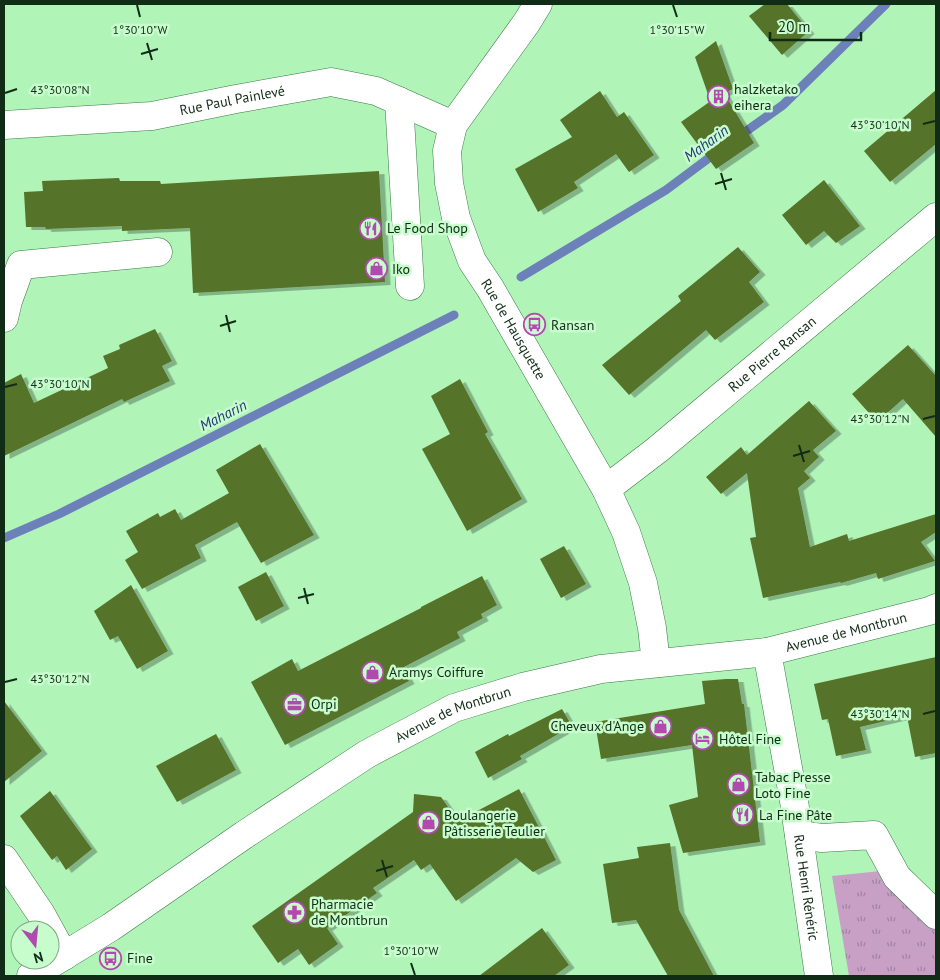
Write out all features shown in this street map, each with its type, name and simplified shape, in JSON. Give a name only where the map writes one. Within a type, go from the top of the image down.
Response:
[{"type":"street","name":"Rue de Hausquette","points":[[538,4],[453,125],[447,151],[449,183],[456,218],[472,261],[490,288],[606,489],[626,532],[643,582],[652,628],[656,663]]},
{"type":"street","name":"Rue Paul Painlevé","points":[[4,125],[152,116],[236,98],[331,82],[376,91],[453,125]]},
{"type":"street","points":[[399,101],[410,286]]},
{"type":"street","name":"Rue Pierre Ransan","points":[[606,489],[657,450],[936,217]]},
{"type":"street","points":[[4,318],[21,265],[158,252]]},
{"type":"street","name":"Avenue de Montbrun","points":[[31,976],[111,927],[244,834],[360,760],[454,708],[523,687],[601,669],[767,652],[936,608]]},
{"type":"street","name":"Rue Henri Rénéric","points":[[767,652],[791,784],[819,976]]},
{"type":"street","points":[[799,835],[822,838],[874,835],[896,877],[936,915]]},
{"type":"street","points":[[4,859],[41,914],[64,956]]},
{"type":"green space","points":[[881,871],[936,928],[936,976],[849,976],[832,876]]},
{"type":"building","points":[[765,4],[787,4],[809,31],[782,55],[749,16]]},
{"type":"building","name":"halzketako eihera","points":[[716,41],[733,89],[724,93],[754,143],[716,169],[681,122],[715,98],[710,100],[695,57]]},
{"type":"building","points":[[936,90],[936,144],[890,182],[864,151]]},
{"type":"building","points":[[600,91],[617,117],[624,112],[654,155],[629,172],[616,154],[574,182],[578,188],[538,212],[515,169],[572,137],[560,120]]},
{"type":"building","points":[[379,171],[385,282],[193,293],[190,228],[122,231],[122,226],[46,229],[45,227],[26,227],[24,192],[43,191],[42,181],[119,178],[120,181],[160,181],[161,184]]},
{"type":"building","points":[[824,180],[860,226],[836,243],[824,231],[806,245],[782,215]]},
{"type":"building","points":[[738,247],[760,272],[749,282],[764,302],[715,340],[706,330],[629,395],[602,365],[681,301],[678,296]]},
{"type":"building","points":[[155,329],[172,361],[162,366],[170,381],[124,402],[122,399],[4,456],[4,383],[21,374],[34,403],[108,368],[103,356],[120,349],[119,345]]},
{"type":"building","points":[[908,345],[936,376],[936,437],[903,399],[877,422],[852,394]]},
{"type":"building","points":[[460,379],[488,432],[485,434],[522,499],[467,531],[422,449],[450,434],[431,396]]},
{"type":"building","points":[[809,401],[836,431],[813,450],[819,457],[804,471],[810,478],[798,488],[810,547],[847,534],[849,541],[936,514],[936,532],[921,542],[935,561],[878,579],[876,573],[841,583],[763,598],[750,538],[756,537],[747,473],[721,494],[706,477],[741,447],[747,455]]},
{"type":"building","points":[[260,444],[314,535],[261,563],[237,522],[195,545],[201,558],[142,589],[125,560],[138,552],[126,531],[158,513],[160,517],[175,509],[181,520],[229,493],[216,470]]},
{"type":"building","points":[[564,546],[586,584],[561,598],[540,559]]},
{"type":"building","points":[[266,572],[284,606],[256,621],[238,587]]},
{"type":"building","points":[[482,576],[497,605],[481,614],[483,618],[457,632],[460,638],[402,668],[409,681],[285,745],[251,682],[292,659],[298,671]]},
{"type":"building","points":[[131,585],[168,651],[137,669],[118,636],[110,640],[94,611]]},
{"type":"building","points":[[936,657],[936,753],[915,757],[907,716],[860,727],[866,750],[836,756],[828,719],[822,720],[814,684]]},
{"type":"building","points":[[738,679],[742,704],[744,704],[760,842],[683,853],[669,805],[698,797],[692,745],[601,759],[595,722],[705,704],[702,681]]},
{"type":"building","points":[[4,701],[42,751],[4,782]]},
{"type":"building","points":[[562,709],[572,726],[520,756],[522,759],[488,778],[475,752],[508,734],[509,736]]},
{"type":"building","points":[[216,734],[236,770],[177,802],[156,766]]},
{"type":"building","points":[[519,789],[556,860],[533,872],[516,858],[456,901],[430,864],[421,870],[414,860],[373,888],[377,893],[327,928],[338,944],[309,965],[298,949],[278,963],[252,926],[413,812],[414,794],[441,797],[458,821]]},
{"type":"building","points":[[50,791],[92,849],[66,870],[57,856],[52,860],[20,816]]},
{"type":"building","points":[[670,843],[679,910],[714,976],[668,976],[636,920],[612,923],[603,864],[639,858],[637,847]]},
{"type":"building","points":[[542,928],[569,965],[554,976],[479,976]]},
{"type":"waterway","name":"Maharin","points":[[738,137],[783,105],[886,4]]},
{"type":"waterway","name":"Maharin","points":[[521,277],[666,190],[717,152]]},
{"type":"waterway","name":"Maharin","points":[[4,538],[59,514],[454,315]]},
{"type":"place","name":"halzketako eihera","points":[[718,97]]},
{"type":"place","name":"Le Food Shop","points":[[371,228]]},
{"type":"place","name":"Iko","points":[[376,269]]},
{"type":"place","name":"Ransan","points":[[535,325]]},
{"type":"place","name":"Aramys Coiffure","points":[[373,672]]},
{"type":"place","name":"Orpi","points":[[295,704]]},
{"type":"place","name":"Cheveux d'Ange","points":[[660,726]]},
{"type":"place","name":"Hôtel Fine","points":[[703,739]]},
{"type":"place","name":"Tabac Presse Loto Fine","points":[[739,785]]},
{"type":"place","name":"La Fine Pâte","points":[[743,815]]},
{"type":"place","name":"Boulangerie Pâtisserie Teulier","points":[[428,823]]},
{"type":"place","name":"Pharmacie de Montbrun","points":[[295,912]]},
{"type":"place","name":"Fine","points":[[111,958]]}]
